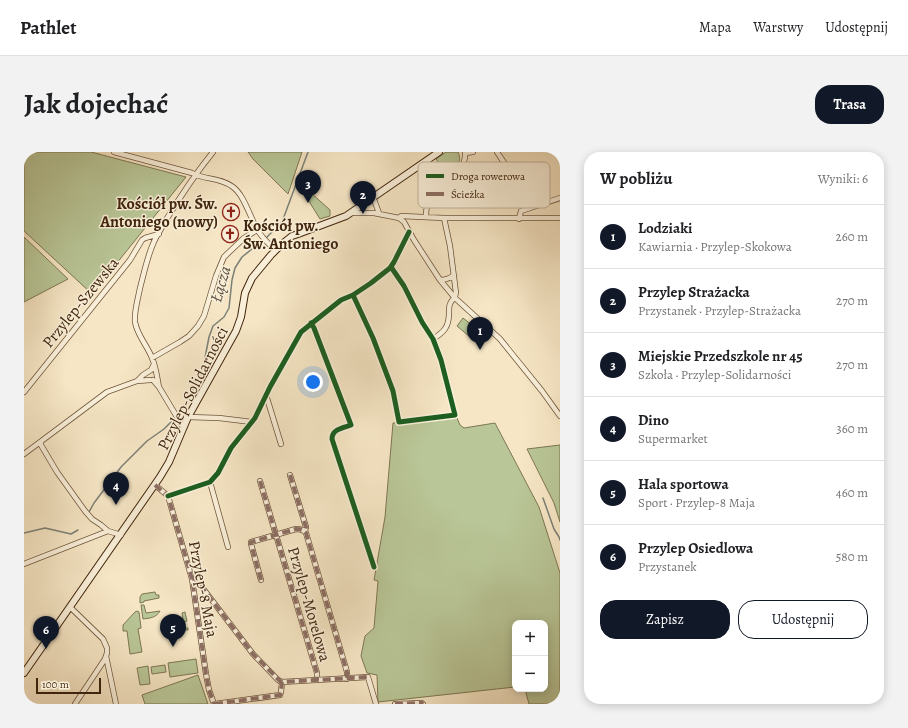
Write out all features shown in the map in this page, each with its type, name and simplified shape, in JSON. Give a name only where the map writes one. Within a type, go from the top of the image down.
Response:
[{"type":"main road","name":"Przylep-Solidarności","points":[[424,162],[439,152]]},
{"type":"main road","name":"Przylep-Solidarności","points":[[24,672],[156,485],[169,462],[188,417],[236,331],[241,317],[245,293],[252,278],[275,250],[292,236],[350,213],[418,166]]},
{"type":"street","points":[[114,152],[226,183],[234,188],[244,203],[257,230],[275,250]]},
{"type":"street","points":[[464,162],[465,152],[473,152]]},
{"type":"street","points":[[497,152],[504,162]]},
{"type":"street","name":"Przylep-Szewska","points":[[152,358],[135,323],[136,307],[148,257],[153,242],[171,212],[211,153]]},
{"type":"street","points":[[373,197],[380,213]]},
{"type":"street","points":[[550,201],[560,198]]},
{"type":"street","points":[[426,208],[426,217]]},
{"type":"street","points":[[519,219],[521,211],[530,208]]},
{"type":"street","points":[[350,213],[380,213],[400,218],[401,216],[519,219],[560,218]]},
{"type":"street","points":[[406,226],[409,216]]},
{"type":"street","points":[[400,218],[440,280],[455,298],[500,339],[560,416]]},
{"type":"street","points":[[433,339],[442,333],[447,326],[450,304],[455,298],[456,292],[450,246],[444,218]]},
{"type":"street","points":[[183,427],[159,387],[153,379],[148,378],[154,364],[152,358],[189,336],[198,326],[204,316],[216,276],[224,257],[244,238],[257,230]]},
{"type":"street","points":[[156,485],[168,496],[210,482],[218,473],[231,448],[255,418],[299,336],[306,328],[341,300],[371,284],[392,267],[409,232]]},
{"type":"street","name":"Przylep-Szewska","points":[[24,392],[130,260],[142,240],[159,234]]},
{"type":"street","points":[[353,294],[373,338],[393,391],[399,422],[455,415],[441,360],[433,339],[392,267]]},
{"type":"street","points":[[440,280],[449,279],[454,275]]},
{"type":"street","points":[[311,324],[314,328],[351,425],[334,432],[332,439],[374,567]]},
{"type":"street","points":[[24,454],[107,392],[137,381],[153,379],[157,374],[151,371]]},
{"type":"street","points":[[137,381],[143,375],[151,371]]},
{"type":"street","points":[[266,395],[281,444]]},
{"type":"street","points":[[188,417],[219,418],[252,422]]},
{"type":"street","points":[[41,442],[57,471],[85,512],[108,531],[121,535]]},
{"type":"street","points":[[290,475],[347,672],[347,679]]},
{"type":"street","name":"Przylep-Morelowa","points":[[260,481],[315,666],[317,680]]},
{"type":"street","points":[[210,482],[228,547]]},
{"type":"street","name":"Przylep-8 Maja","points":[[168,496],[192,579],[206,674],[209,690],[215,704]]},
{"type":"street","points":[[261,580],[251,542],[296,529],[305,531]]},
{"type":"street","points":[[24,564],[108,531]]},
{"type":"street","points":[[192,579],[195,578],[257,659],[278,680],[282,682],[368,677],[376,704]]},
{"type":"street","points":[[70,607],[103,639],[107,648],[105,659],[76,704]]},
{"type":"street","points":[[106,656],[116,704]]},
{"type":"street","points":[[215,704],[280,696],[282,682]]},
{"type":"street","points":[[395,704],[423,704]]},
{"type":"green space","points":[[24,152],[91,152],[186,177],[92,294],[24,231]]},
{"type":"green space","points":[[248,152],[302,152],[288,194],[253,159]]},
{"type":"green space","points":[[446,152],[458,152],[460,159],[459,162],[438,162],[436,159]]},
{"type":"green space","points":[[310,192],[330,210],[330,216],[320,219],[307,198]]},
{"type":"green space","points":[[24,237],[68,279],[24,302]]},
{"type":"green space","points":[[463,318],[477,329],[470,337],[457,326]]},
{"type":"green space","points":[[457,418],[460,425],[464,428],[495,423],[539,507],[560,573],[560,704],[529,704],[526,692],[548,692],[548,620],[512,620],[512,687],[378,702],[377,675],[367,673],[361,656],[365,636],[374,628],[378,581],[374,580],[385,517],[393,423]]},
{"type":"green space","points":[[560,445],[560,522],[554,503],[527,449]]},
{"type":"green space","points":[[155,592],[156,595],[159,595],[159,598],[140,603],[140,597],[142,594]]},
{"type":"green space","points":[[141,605],[144,605],[146,613],[160,611],[155,616],[143,619]]},
{"type":"green space","points":[[137,611],[139,612],[141,628],[138,629],[142,652],[130,654],[127,631],[123,631],[123,625]]},
{"type":"green space","points":[[185,612],[187,621],[184,622],[185,628],[188,628],[188,630],[180,630],[180,632],[169,634],[167,622],[183,619],[182,613]]},
{"type":"green space","points":[[196,659],[198,673],[170,677],[168,663]]},
{"type":"green space","points":[[165,665],[166,672],[152,674],[151,667]]},
{"type":"green space","points":[[148,666],[150,684],[140,685],[137,668]]},
{"type":"green space","points":[[198,675],[208,704],[145,704],[142,695]]},
{"type":"waterway","name":"Łącza","points":[[266,238],[282,222],[308,152]]},
{"type":"waterway","name":"Łącza","points":[[180,411],[187,401],[199,377],[213,326],[224,317],[229,308],[235,268],[242,257],[263,240]]},
{"type":"waterway","name":"Łącza","points":[[89,512],[121,467],[147,441],[164,429],[174,419]]},
{"type":"waterway","points":[[543,498],[554,529],[560,540]]},
{"type":"waterway","name":"Łącza","points":[[24,533],[45,528],[71,534],[78,530]]},
{"type":"marked path","points":[[290,475],[306,527],[305,531]]},
{"type":"marked path","points":[[260,481],[317,673],[317,680]]},
{"type":"marked path","points":[[155,485],[168,496],[192,579],[206,674],[209,690],[214,704]]},
{"type":"marked path","points":[[261,580],[251,542],[296,529],[301,529],[304,531],[306,533],[347,672],[347,679]]},
{"type":"marked path","points":[[192,579],[195,578],[253,654],[280,681],[368,677]]},
{"type":"marked path","points":[[215,704],[280,695],[282,682]]},
{"type":"marked path","points":[[395,704],[423,704]]},
{"type":"cycle path","points":[[168,496],[210,482],[218,473],[231,448],[255,418],[270,387],[301,332],[341,300],[353,295],[390,268],[409,232]]},
{"type":"cycle path","points":[[353,295],[373,338],[393,391],[399,422],[455,415],[441,360],[433,339],[422,322],[404,286],[391,267]]},
{"type":"cycle path","points":[[311,323],[351,425],[336,431],[332,436],[332,439],[374,567]]},
{"type":"place","name":"Miejskie Przedszkole nr 45","points":[[308,203]]},
{"type":"place","name":"Kościół pw. Św. Antoniego (nowy)","points":[[231,212]]},
{"type":"place","name":"Przylep Strażacka","points":[[363,214]]},
{"type":"place","name":"Kościół pw. Św. Antoniego","points":[[230,234]]},
{"type":"place","name":"Lodziaki","points":[[480,350]]},
{"type":"place","name":"Dino","points":[[116,505]]},
{"type":"place","name":"Hala sportowa","points":[[173,647]]},
{"type":"place","name":"Przylep Osiedlowa","points":[[46,649]]}]
